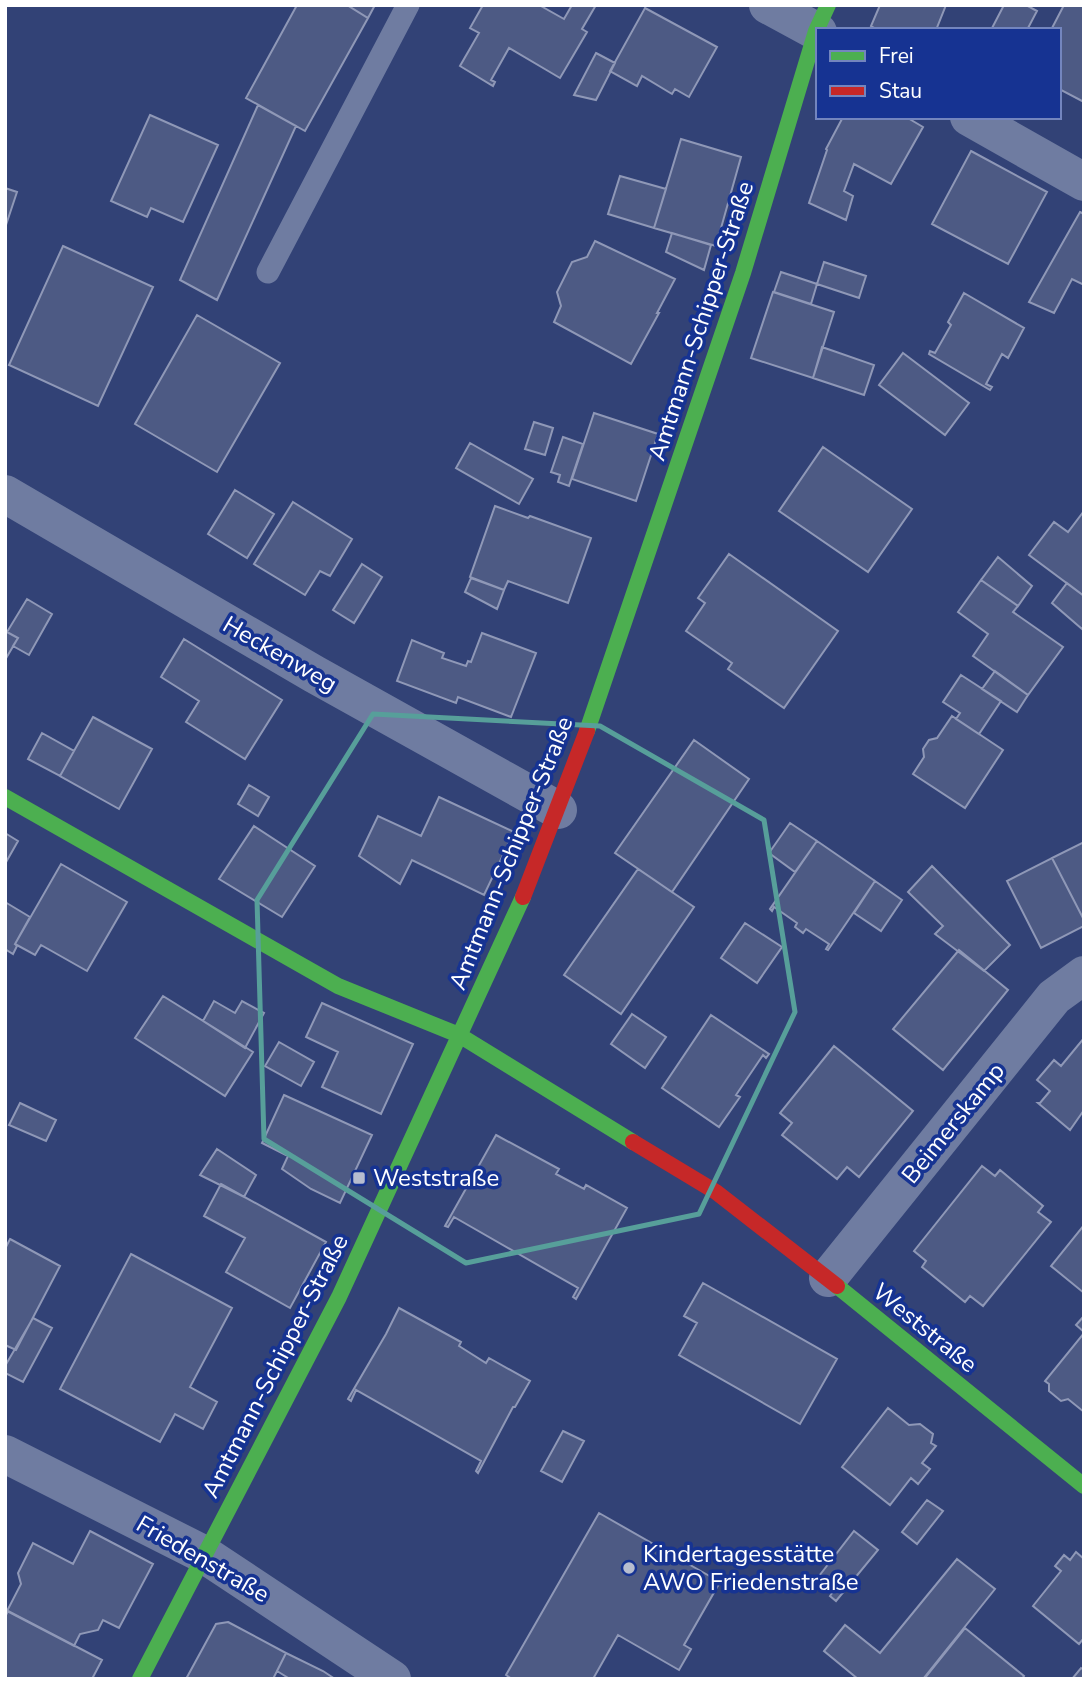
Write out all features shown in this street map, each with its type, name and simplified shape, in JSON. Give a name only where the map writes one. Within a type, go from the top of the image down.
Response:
[{"type":"street","points":[[768,5],[821,23]]},
{"type":"street","name":"Amtmann-Schipper-Straße","points":[[140,1679],[339,1297],[525,892],[616,651],[743,273],[816,39]]},
{"type":"street","points":[[972,119],[1084,182]]},
{"type":"street","name":"Heckenweg","points":[[5,494],[314,674],[558,810]]},
{"type":"street","name":"Weststraße","points":[[5,797],[338,986],[460,1035],[716,1192],[828,1278],[1084,1486]]},
{"type":"street","name":"Beimerskamp","points":[[828,1278],[1054,997],[1084,975]]},
{"type":"street","name":"Friedenstraße","points":[[5,1454],[205,1555],[392,1679]]},
{"type":"lane","points":[[268,272],[408,5]]},
{"type":"highlighted area","points":[[373,714],[600,726],[764,820],[795,1012],[699,1214],[466,1263],[264,1139],[257,900]]},
{"type":"building","points":[[297,5],[347,5],[368,18],[305,131],[246,98]]},
{"type":"building","points":[[347,5],[375,5],[368,18]]},
{"type":"building","points":[[483,5],[539,5],[564,19],[572,5],[596,5],[582,29],[587,32],[560,78],[509,48],[491,80],[495,82],[493,86],[460,66],[479,33],[470,28]]},
{"type":"building","points":[[880,5],[946,5],[937,28],[871,26]]},
{"type":"building","points":[[1004,5],[1026,5],[1037,11],[1028,28],[992,28]]},
{"type":"building","points":[[1064,5],[1084,5],[1084,102],[1061,90],[1061,28],[1052,28]]},
{"type":"building","points":[[645,8],[717,47],[689,97],[675,89],[672,94],[642,76],[637,86],[610,71]]},
{"type":"building","points":[[596,53],[615,63],[596,100],[574,95]]},
{"type":"building","points":[[258,105],[296,126],[217,300],[180,280]]},
{"type":"building","points":[[150,115],[218,145],[183,222],[151,208],[147,217],[111,201]]},
{"type":"building","points":[[842,119],[909,119],[923,127],[891,184],[854,164],[844,191],[853,196],[846,220],[809,203],[826,149]]},
{"type":"building","points":[[681,139],[741,157],[716,246],[654,228]]},
{"type":"building","points":[[971,151],[1047,192],[1008,264],[932,224]]},
{"type":"building","points":[[620,176],[666,189],[654,228],[608,214]]},
{"type":"building","points":[[5,188],[17,192],[5,228]]},
{"type":"building","points":[[1080,212],[1084,214],[1084,285],[1072,279],[1054,313],[1029,302]]},
{"type":"building","points":[[672,233],[711,245],[704,270],[666,252]]},
{"type":"building","points":[[595,241],[675,279],[631,364],[554,322],[561,306],[557,292],[572,262],[587,257]]},
{"type":"building","points":[[63,246],[153,287],[98,406],[9,365]]},
{"type":"building","points":[[824,262],[866,276],[859,298],[817,284]]},
{"type":"building","points":[[781,272],[817,284],[811,304],[774,292]]},
{"type":"building","points":[[773,292],[834,312],[813,378],[751,358]]},
{"type":"building","points":[[964,293],[1024,328],[1008,358],[1002,354],[986,384],[992,387],[990,390],[929,354],[930,351],[935,353],[951,325],[948,322]]},
{"type":"building","points":[[197,315],[280,363],[217,472],[135,424]]},
{"type":"building","points":[[822,347],[874,365],[864,395],[813,378]]},
{"type":"building","points":[[903,353],[969,403],[945,435],[879,385]]},
{"type":"building","points":[[594,413],[658,434],[636,501],[572,479]]},
{"type":"building","points":[[534,422],[553,428],[545,455],[525,449]]},
{"type":"building","points":[[563,437],[583,444],[569,486],[558,482],[560,475],[551,472]]},
{"type":"building","points":[[470,443],[533,479],[519,504],[456,468]]},
{"type":"building","points":[[823,447],[912,509],[868,572],[779,511]]},
{"type":"building","points":[[235,490],[274,514],[247,558],[208,534]]},
{"type":"building","points":[[293,502],[352,539],[330,576],[320,571],[305,595],[254,564]]},
{"type":"building","points":[[495,506],[591,538],[568,603],[508,581],[504,590],[470,577]]},
{"type":"building","points":[[1084,511],[1084,596],[1029,555],[1054,522],[1068,532]]},
{"type":"building","points":[[729,554],[838,631],[784,708],[728,669],[732,663],[686,631],[705,603],[698,598]]},
{"type":"building","points":[[998,557],[1032,586],[1018,606],[981,580]]},
{"type":"building","points":[[362,564],[382,577],[354,623],[333,610]]},
{"type":"building","points":[[471,578],[504,590],[497,609],[465,592]]},
{"type":"building","points":[[981,580],[1018,606],[1013,612],[1063,647],[1028,695],[973,656],[988,634],[958,612]]},
{"type":"building","points":[[1067,583],[1084,596],[1082,629],[1052,603]]},
{"type":"building","points":[[27,599],[52,614],[29,655],[13,646],[18,638],[7,632]]},
{"type":"building","points":[[5,631],[18,638],[5,660]]},
{"type":"building","points":[[482,633],[536,653],[511,717],[458,697],[456,703],[397,681],[412,640],[444,653],[442,658],[466,666],[468,661],[471,662]]},
{"type":"building","points":[[184,639],[282,700],[245,759],[186,722],[199,701],[161,677]]},
{"type":"building","points":[[995,671],[1028,695],[1017,712],[982,689]]},
{"type":"building","points":[[961,675],[1001,701],[979,734],[956,719],[960,713],[943,702]]},
{"type":"building","points":[[952,716],[1003,750],[965,808],[913,774],[924,757],[923,749],[929,740],[937,738]]},
{"type":"building","points":[[93,717],[152,749],[119,809],[60,776]]},
{"type":"building","points":[[42,733],[74,751],[60,776],[28,759]]},
{"type":"building","points":[[694,740],[749,779],[672,892],[615,853]]},
{"type":"building","points":[[249,785],[269,797],[258,816],[238,804]]},
{"type":"building","points":[[439,797],[514,832],[484,895],[412,860],[400,884],[359,856],[378,816],[421,836]]},
{"type":"building","points":[[790,823],[817,841],[795,872],[769,853]]},
{"type":"building","points":[[254,826],[315,866],[282,917],[219,879]]},
{"type":"building","points":[[5,833],[18,841],[5,864]]},
{"type":"building","points":[[817,841],[875,881],[828,950],[826,949],[829,944],[806,929],[803,933],[795,927],[797,923],[774,907],[772,911],[770,909]]},
{"type":"building","points":[[1084,842],[1084,920],[1052,858]]},
{"type":"building","points":[[1052,858],[1084,920],[1084,926],[1041,948],[1007,881]]},
{"type":"building","points":[[61,864],[127,902],[87,971],[41,945],[35,955],[15,944]]},
{"type":"building","points":[[932,866],[1010,945],[984,971],[935,934],[943,926],[908,892]]},
{"type":"building","points":[[638,869],[694,907],[621,1014],[564,975]]},
{"type":"building","points":[[875,881],[902,900],[881,931],[854,913]]},
{"type":"building","points":[[5,902],[30,917],[15,944],[17,946],[13,954],[5,949]]},
{"type":"building","points":[[745,923],[782,947],[757,983],[721,958]]},
{"type":"building","points":[[959,950],[1008,990],[943,1070],[893,1029]]},
{"type":"building","points":[[163,996],[253,1052],[225,1096],[135,1038]]},
{"type":"building","points":[[214,1001],[235,1013],[242,1001],[264,1013],[245,1048],[203,1021]]},
{"type":"building","points":[[322,1003],[413,1044],[381,1114],[322,1087],[338,1052],[306,1037]]},
{"type":"building","points":[[632,1014],[666,1037],[645,1068],[611,1044]]},
{"type":"building","points":[[711,1015],[769,1054],[766,1058],[763,1055],[736,1095],[740,1097],[719,1127],[662,1088]]},
{"type":"building","points":[[1084,1038],[1084,1110],[1070,1130],[1038,1103],[1050,1091],[1037,1080],[1054,1060],[1061,1066]]},
{"type":"building","points":[[279,1042],[314,1062],[301,1086],[265,1066]]},
{"type":"building","points":[[834,1046],[913,1111],[859,1177],[847,1167],[837,1179],[782,1135],[792,1123],[780,1113]]},
{"type":"building","points":[[284,1095],[372,1135],[340,1203],[311,1189],[282,1169],[288,1156],[262,1143]]},
{"type":"building","points":[[20,1103],[56,1120],[46,1141],[9,1125]]},
{"type":"building","points":[[496,1135],[559,1169],[556,1174],[584,1189],[586,1185],[627,1208],[576,1299],[573,1297],[578,1288],[454,1217],[448,1227],[445,1226]]},
{"type":"building","points":[[217,1149],[256,1175],[244,1197],[200,1175]]},
{"type":"building","points":[[982,1166],[995,1176],[1000,1170],[1043,1206],[1038,1212],[1051,1222],[983,1306],[970,1296],[965,1302],[922,1267],[926,1261],[914,1251]]},
{"type":"building","points":[[221,1184],[326,1242],[290,1308],[226,1272],[245,1238],[204,1216]]},
{"type":"building","points":[[1084,1225],[1084,1293],[1051,1266]]},
{"type":"building","points":[[10,1239],[60,1266],[16,1350],[5,1345],[5,1249]]},
{"type":"building","points":[[131,1254],[232,1308],[190,1387],[217,1402],[203,1429],[175,1414],[160,1442],[60,1389]]},
{"type":"building","points":[[703,1283],[837,1359],[800,1424],[679,1355],[697,1323],[684,1316]]},
{"type":"building","points":[[399,1308],[461,1342],[459,1346],[486,1363],[489,1358],[530,1381],[478,1473],[476,1471],[481,1461],[356,1390],[351,1401],[348,1399]]},
{"type":"building","points":[[1084,1316],[1084,1332],[1076,1325]]},
{"type":"building","points":[[33,1318],[52,1328],[23,1382],[5,1373],[5,1366]]},
{"type":"building","points":[[1084,1333],[1084,1412],[1068,1399],[1061,1401],[1049,1391],[1049,1384],[1045,1381]]},
{"type":"building","points":[[888,1408],[909,1425],[920,1424],[933,1434],[931,1443],[936,1446],[922,1463],[930,1469],[918,1484],[911,1478],[890,1505],[842,1467]]},
{"type":"building","points":[[563,1431],[584,1441],[562,1482],[541,1471]]},
{"type":"building","points":[[927,1500],[943,1511],[917,1544],[902,1532]]},
{"type":"building","points":[[599,1513],[720,1582],[684,1645],[691,1649],[679,1670],[618,1635],[593,1679],[512,1679],[506,1675]]},
{"type":"building","points":[[90,1531],[153,1564],[119,1628],[103,1620],[98,1630],[80,1634],[74,1646],[7,1611],[21,1584],[18,1573],[33,1543],[73,1564]]},
{"type":"building","points":[[854,1531],[878,1550],[836,1601],[830,1596],[835,1589],[819,1576]]},
{"type":"building","points":[[1076,1552],[1084,1559],[1084,1638],[1079,1644],[1033,1606],[1061,1571],[1055,1566],[1064,1555],[1070,1560]]},
{"type":"building","points":[[957,1559],[995,1589],[923,1679],[858,1679],[824,1651],[845,1625],[880,1653]]},
{"type":"building","points":[[8,1611],[102,1660],[92,1679],[5,1679],[5,1617]]},
{"type":"building","points":[[228,1622],[286,1653],[273,1679],[186,1679],[216,1624]]},
{"type":"building","points":[[965,1628],[1024,1676],[1022,1679],[924,1679]]},
{"type":"building","points":[[286,1653],[335,1679],[290,1679],[277,1671]]},
{"type":"building","points":[[1081,1668],[1084,1670],[1084,1679],[1072,1679]]},
{"type":"traffic: fast","points":[[817,28],[828,5]]},
{"type":"traffic: fast","points":[[587,731],[743,273],[816,31]]},
{"type":"traffic: fast","points":[[5,797],[338,986],[459,1035],[633,1142]]},
{"type":"traffic: fast","points":[[140,1679],[339,1297],[523,897]]},
{"type":"traffic: fast","points":[[837,1286],[1084,1486]]},
{"type":"traffic: jam","points":[[523,897],[587,731]]},
{"type":"traffic: jam","points":[[633,1142],[716,1192],[837,1286]]},
{"type":"place","name":"Weststraße","points":[[359,1178]]},
{"type":"place","name":"Kindertagesstätte AWO Friedenstraße","points":[[629,1568]]}]
